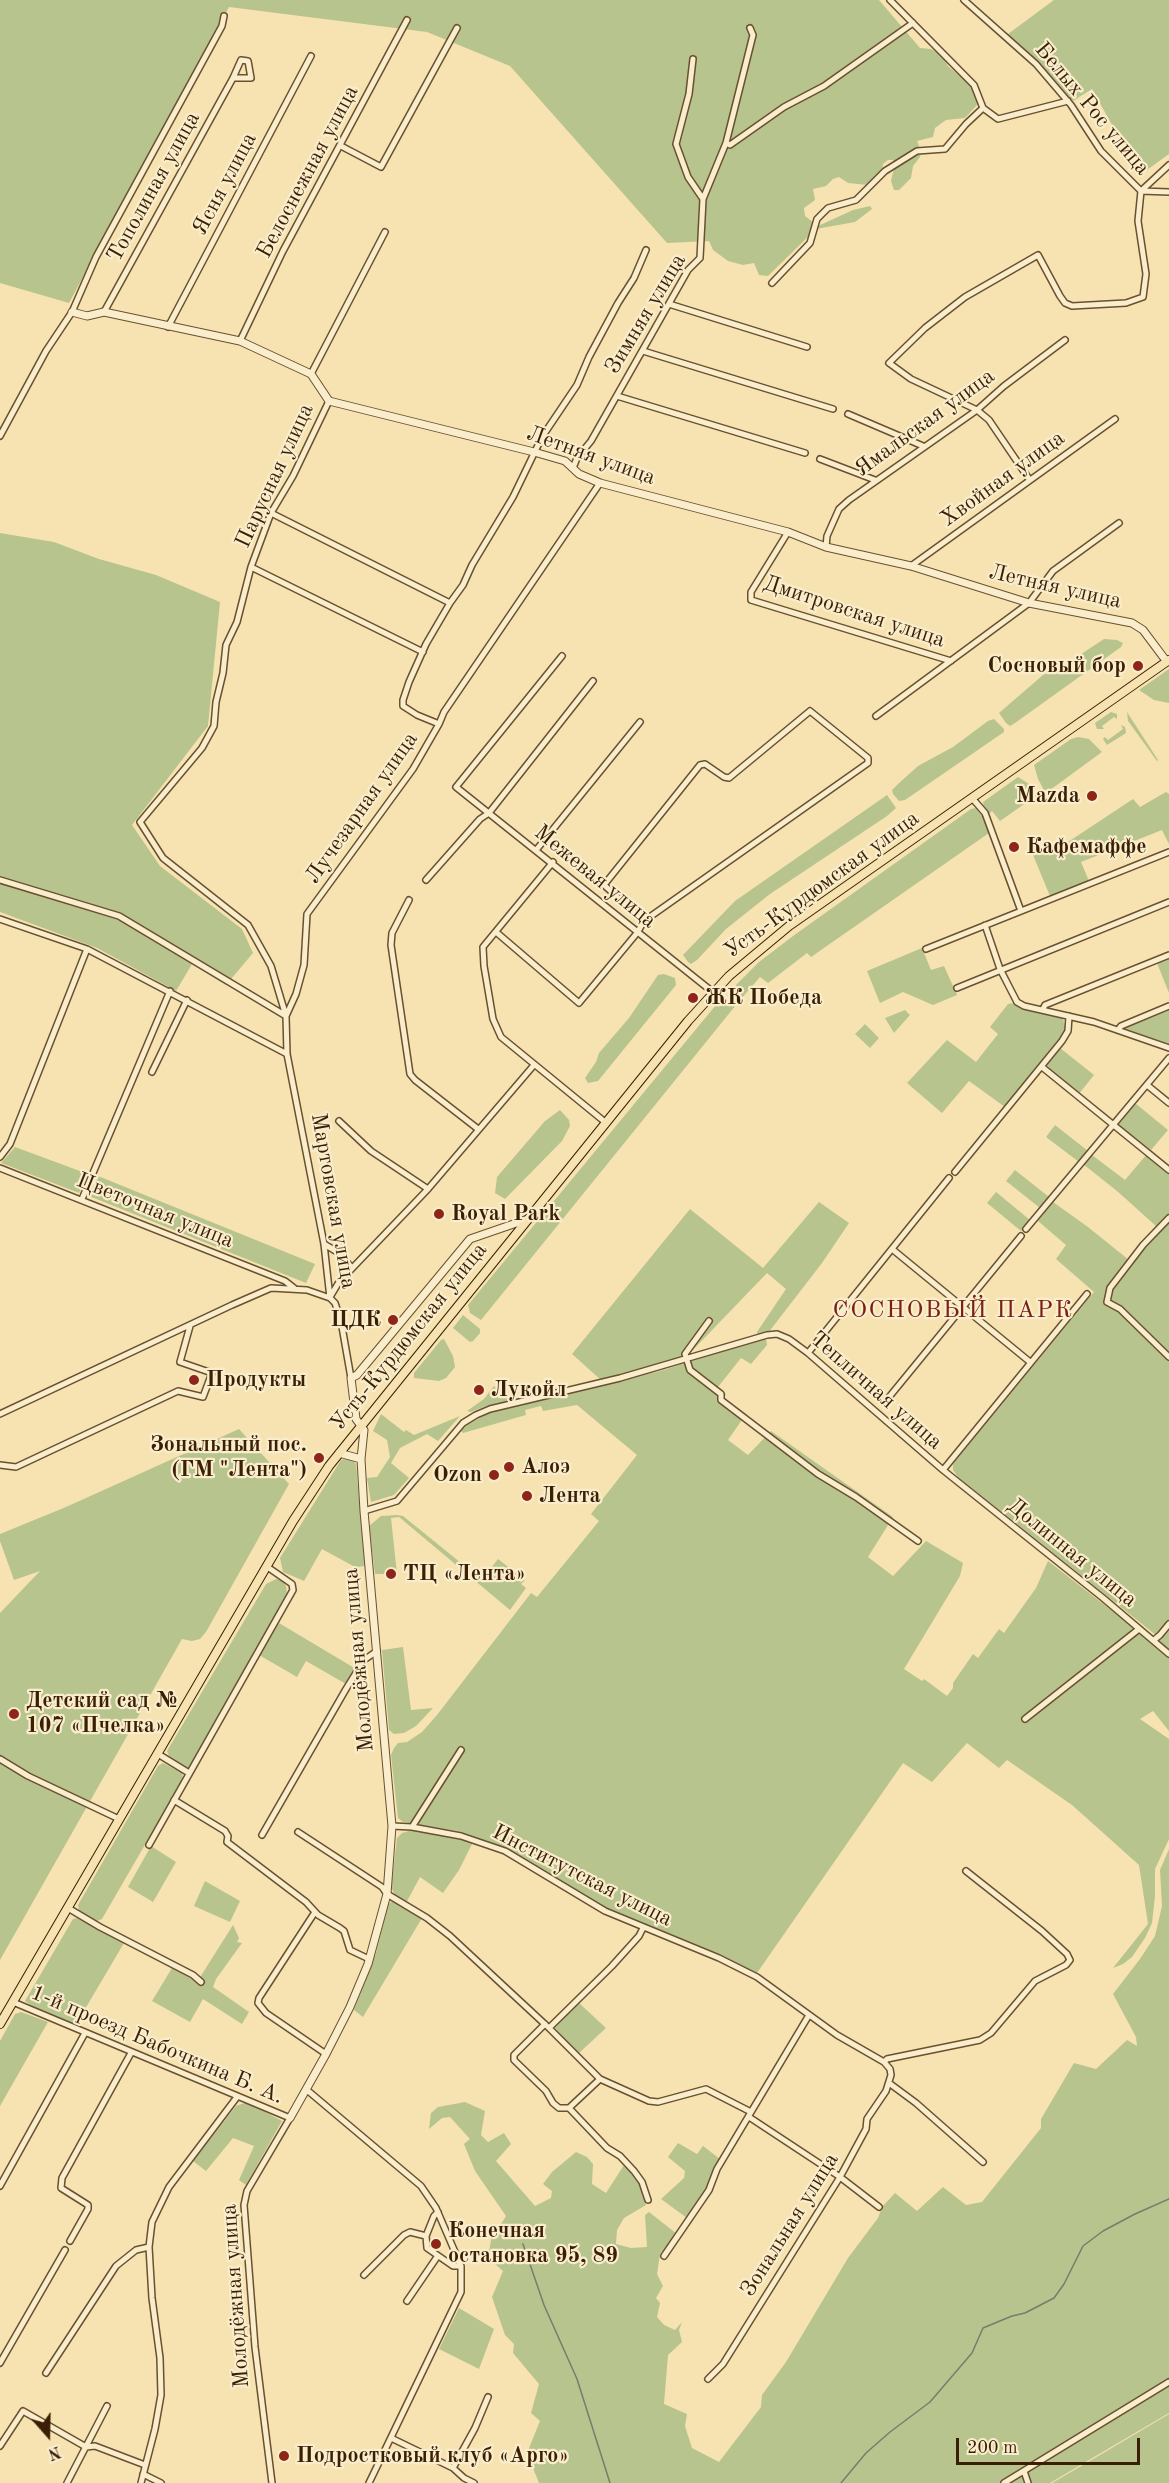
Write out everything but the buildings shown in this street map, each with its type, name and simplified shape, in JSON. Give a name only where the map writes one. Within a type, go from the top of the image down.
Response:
[{"type":"main road","name":"Усть-Курдюмская улица","points":[[0,2024],[266,1566],[339,1453],[605,1122],[714,993],[753,955],[789,926],[1168,661]]},
{"type":"street","points":[[890,0],[974,85],[983,108],[998,119],[1068,101]]},
{"type":"street","name":"Белых Рос улица","points":[[964,0],[1036,64],[1068,101],[1101,151],[1141,191]]},
{"type":"street","points":[[0,436],[46,351],[72,312],[96,257],[206,57],[222,26],[224,16]]},
{"type":"street","name":"Белоснежная улица","points":[[240,341],[284,251],[407,20]]},
{"type":"street","points":[[726,143],[730,145],[784,107],[824,86],[913,23]]},
{"type":"street","points":[[341,146],[381,167],[457,27]]},
{"type":"street","name":"Зимняя улица","points":[[573,468],[577,458],[591,441],[688,270],[700,258],[703,199],[726,143],[753,35],[750,28]]},
{"type":"street","name":"Ясня улица","points":[[168,327],[311,56]]},
{"type":"street","points":[[693,59],[689,94],[676,144],[688,177],[703,199]]},
{"type":"street","name":"Тополиная улица","points":[[104,312],[233,78]]},
{"type":"street","points":[[772,283],[810,243],[817,219],[828,208],[856,200],[885,171],[917,151],[945,149],[983,108]]},
{"type":"street","points":[[1029,479],[989,420],[977,410],[911,379],[889,363],[925,328],[965,297],[1038,255],[1060,296],[1065,303],[1072,306],[1126,303],[1143,297],[1146,274],[1138,221],[1141,191],[1169,165]]},
{"type":"street","points":[[1141,191],[1169,192]]},
{"type":"street","points":[[310,374],[385,232]]},
{"type":"street","name":"Лучезарная улица","points":[[286,1016],[296,994],[304,965],[307,914],[413,769],[439,724],[417,715],[404,706],[403,700],[409,682],[423,652],[450,603],[464,585],[472,565],[513,497],[542,437],[577,385],[589,357],[634,278],[646,250]]},
{"type":"street","points":[[669,304],[807,347]]},
{"type":"street","points":[[72,312],[87,316],[104,312],[240,341],[310,374],[329,401]]},
{"type":"street","name":"Ямальская улица","points":[[826,547],[827,536],[839,509],[874,480],[977,410],[1004,386],[1065,340]]},
{"type":"street","points":[[643,351],[833,409]]},
{"type":"street","points":[[617,396],[805,453]]},
{"type":"street","name":"Летняя улица","points":[[329,401],[534,452],[565,462],[588,479],[600,483],[788,532],[826,547],[911,566],[1029,603],[1132,623],[1143,630],[1168,661]]},
{"type":"street","name":"Парусная улица","points":[[286,1016],[271,966],[248,925],[163,858],[140,822],[202,747],[214,726],[216,702],[224,673],[226,645],[237,622],[251,567],[271,513],[293,476],[329,401]]},
{"type":"street","points":[[848,414],[923,446]]},
{"type":"street","name":"Хвойная улица","points":[[911,566],[1115,418]]},
{"type":"street","points":[[820,459],[874,480]]},
{"type":"street","points":[[439,724],[444,712],[600,483]]},
{"type":"street","points":[[271,513],[450,603]]},
{"type":"street","points":[[876,716],[1029,603],[1053,571],[1119,523]]},
{"type":"street","name":"Дмитровская улица","points":[[788,532],[751,592],[751,600],[951,661]]},
{"type":"street","points":[[251,567],[423,652]]},
{"type":"street","name":"Межевая улица","points":[[562,656],[456,787],[537,849],[637,933],[714,993]]},
{"type":"street","points":[[426,880],[480,819],[489,813],[593,681]]},
{"type":"street","points":[[496,932],[579,1003],[637,933],[644,921],[867,764],[868,758],[810,711],[729,778],[705,764],[700,765],[594,896]]},
{"type":"street","points":[[537,849],[640,722]]},
{"type":"street","points":[[972,798],[985,813],[1021,911]]},
{"type":"street","points":[[926,949],[1169,852]]},
{"type":"street","points":[[553,862],[483,947],[493,1019],[501,1037],[605,1122]]},
{"type":"street","points":[[0,880],[119,916],[286,1016]]},
{"type":"street","points":[[603,885],[644,921]]},
{"type":"street","points":[[409,900],[392,933],[391,945],[410,1074],[478,1129]]},
{"type":"street","points":[[957,988],[1169,902]]},
{"type":"street","points":[[0,919],[87,948],[287,1054]]},
{"type":"street","points":[[985,925],[1000,969],[1017,1002],[1024,1006],[1118,1030],[1169,1048]]},
{"type":"street","points":[[0,1157],[10,1144],[87,948]]},
{"type":"street","points":[[1042,1009],[1045,1005],[1169,955]]},
{"type":"street","points":[[82,1199],[170,991]]},
{"type":"street","points":[[152,1072],[188,1000]]},
{"type":"street","points":[[1118,1030],[1121,1026],[1169,1006]]},
{"type":"street","name":"Мартовская улица","points":[[286,1016],[287,1054],[324,1244],[330,1298],[341,1320],[356,1419],[361,1425]]},
{"type":"street","points":[[955,1172],[1042,1067],[1068,1031],[1069,1016]]},
{"type":"street","points":[[1026,1228],[1169,1058]]},
{"type":"street","points":[[0,1414],[271,1288],[307,1290],[330,1298],[339,1282],[428,1189],[534,1065]]},
{"type":"street","points":[[1042,1067],[1169,1170]]},
{"type":"street","points":[[1147,1085],[1169,1103]]},
{"type":"street","points":[[339,1120],[371,1151],[428,1189]]},
{"type":"street","name":"Цветочная улица","points":[[0,1168],[285,1281],[295,1289]]},
{"type":"street","points":[[808,1353],[949,1178]]},
{"type":"street","points":[[1169,1218],[1143,1245],[1110,1288],[1107,1302],[1120,1309],[1169,1357]]},
{"type":"street","points":[[351,1378],[357,1375],[470,1239],[528,1219]]},
{"type":"street","points":[[885,1402],[1020,1236]]},
{"type":"street","points":[[324,1244],[339,1253],[352,1268]]},
{"type":"street","points":[[892,1249],[1030,1362]]},
{"type":"street","points":[[943,1470],[1087,1294]]},
{"type":"street","points":[[709,1321],[685,1354],[690,1370],[721,1394],[721,1400],[818,1474],[856,1497],[918,1541]]},
{"type":"street","points":[[0,1465],[16,1467],[178,1391],[203,1397],[212,1373],[180,1362],[190,1326]]},
{"type":"street","name":"Тепличная улица","points":[[686,1360],[767,1335],[777,1334],[789,1339],[953,1477]]},
{"type":"street","points":[[364,1511],[397,1501],[469,1418],[490,1409],[686,1360]]},
{"type":"street","name":"Молодёжная улица","points":[[272,2483],[255,2347],[244,2205],[247,2191],[307,2090],[350,2007],[369,1959],[387,1894],[392,1826],[364,1511],[361,1459],[364,1430],[361,1425]]},
{"type":"street","points":[[339,1453],[361,1459]]},
{"type":"street","name":"Долинная улица","points":[[953,1477],[1169,1654]]},
{"type":"street","points":[[148,1845],[293,1590],[292,1584],[266,1566]]},
{"type":"street","points":[[1154,1640],[1169,1624]]},
{"type":"street","points":[[1026,1719],[1139,1629]]},
{"type":"street","points":[[262,1835],[346,1689],[364,1660],[376,1651]]},
{"type":"street","points":[[412,1827],[461,1750]]},
{"type":"street","points":[[158,1754],[189,1773]]},
{"type":"street","points":[[0,1759],[28,1776],[119,1819]]},
{"type":"street","points":[[174,1800],[225,1831],[228,1836],[227,1842],[306,1902],[315,1912],[344,1931],[350,1950],[369,1959]]},
{"type":"street","name":"Институтская улица","points":[[392,1826],[412,1827],[460,1836],[505,1851],[605,1911],[719,1958],[757,1977],[837,2035],[884,2062]]},
{"type":"street","points":[[298,1832],[382,1887],[387,1894],[427,1918],[450,1936],[600,2079],[649,2101],[658,2102],[706,2089],[750,2114],[879,2206]]},
{"type":"street","points":[[966,1871],[1042,1931],[1067,1954],[1070,1960],[1066,1965],[1035,1981],[991,2033],[980,2040],[887,2059],[884,2062],[890,2069],[889,2082],[983,2162]]},
{"type":"street","points":[[68,1908],[201,1982]]},
{"type":"street","points":[[315,1912],[259,1998],[258,2003],[266,2013],[326,2054]]},
{"type":"street","points":[[600,2079],[569,2108],[559,2108],[546,2091],[514,2060],[514,2055],[618,1959],[639,1936],[643,1928]]},
{"type":"street","name":"1-й проезд Бабочкина Б. А.","points":[[13,2002],[290,2118]]},
{"type":"street","points":[[664,2256],[710,2190],[717,2169],[809,2015]]},
{"type":"street","points":[[0,2186],[86,2033]]},
{"type":"street","points":[[70,2241],[88,2205],[62,2188],[62,2178],[131,2053]]},
{"type":"street","name":"Зональная улица","points":[[708,2379],[723,2364],[840,2177],[866,2129],[867,2119],[889,2082]]},
{"type":"street","points":[[307,2090],[429,2195],[461,2266],[461,2292],[369,2483]]},
{"type":"street","points":[[141,2483],[161,2395],[160,2358],[152,2298],[149,2247],[152,2222],[165,2193],[237,2097]]},
{"type":"street","points":[[569,2108],[607,2148],[634,2171],[642,2182],[648,2200]]},
{"type":"street","points":[[438,2212],[426,2236],[427,2248],[453,2266],[461,2266]]},
{"type":"street","points":[[364,2275],[404,2235],[410,2232],[426,2236]]},
{"type":"street","points":[[46,2373],[116,2266],[136,2250],[149,2247]]},
{"type":"street","points":[[0,2363],[65,2250]]},
{"type":"street","points":[[407,2301],[437,2256]]},
{"type":"street","points":[[1004,2483],[1169,2382]]},
{"type":"street","points":[[453,2468],[475,2428],[488,2397]]},
{"type":"street","points":[[67,2483],[107,2406]]},
{"type":"street","points":[[0,2446],[23,2411],[86,2447],[95,2446],[145,2464]]},
{"type":"street","points":[[391,2438],[453,2468],[464,2481],[474,2483]]},
{"type":"street","points":[[1024,2470],[1028,2483]]},
{"type":"street","points":[[143,2474],[161,2483]]},
{"type":"green space","points":[[0,0],[879,0],[920,48],[931,49],[942,55],[948,66],[971,85],[978,104],[965,118],[946,120],[935,128],[933,137],[917,141],[921,151],[920,157],[913,166],[911,178],[899,190],[894,190],[891,181],[895,164],[893,160],[888,160],[883,164],[882,170],[868,185],[848,183],[839,177],[826,186],[813,189],[815,200],[804,208],[805,216],[818,226],[853,210],[870,206],[872,209],[855,222],[816,229],[768,276],[759,275],[754,263],[743,265],[728,261],[713,250],[709,241],[667,243],[510,66],[427,32],[229,7],[69,303],[0,283]]},
{"type":"green space","points":[[1054,0],[1169,0],[1169,154],[1140,175],[1092,89],[1073,101],[1008,34]]},
{"type":"green space","points":[[0,533],[54,542],[99,559],[156,575],[220,602],[208,726],[132,825],[160,866],[242,929],[253,953],[226,985],[192,964],[176,991],[97,948],[0,912]]},
{"type":"green space","points":[[1104,639],[1123,643],[1121,647],[1015,723],[1010,726],[1006,723],[999,713],[1043,675],[1066,664]]},
{"type":"green space","points":[[1169,669],[1169,703],[1154,700],[1139,690]]},
{"type":"green space","points":[[1111,712],[1117,714],[1117,719],[1114,717],[1102,726],[1104,729],[1097,729],[1095,723]]},
{"type":"green space","points":[[1127,712],[1158,760],[1157,761],[1128,721]]},
{"type":"green space","points":[[994,719],[1004,729],[1004,732],[905,800],[899,801],[893,794],[892,790],[918,766],[953,747]]},
{"type":"green space","points":[[1121,725],[1125,727],[1126,733],[1107,745],[1103,739],[1105,737],[1108,740],[1123,729]]},
{"type":"green space","points":[[1078,737],[1089,739],[1102,752],[1050,790],[1044,790],[1034,765],[1071,739]]},
{"type":"green space","points":[[1018,777],[1029,784],[1038,799],[1030,800],[1000,821],[992,811],[989,814],[983,802]]},
{"type":"green space","points":[[1166,792],[1169,794],[1169,844],[1162,830],[1081,862],[1089,881],[1050,896],[1033,855],[1038,852],[1042,855],[1062,841],[1065,844],[1133,799],[1140,807]]},
{"type":"green space","points":[[887,795],[896,808],[887,816],[770,894],[726,929],[697,960],[691,964],[688,962],[683,955],[735,901]]},
{"type":"green space","points":[[976,808],[989,833],[811,957],[807,953],[768,983],[760,977],[741,999],[734,992],[736,985],[759,962],[793,936],[971,809]]},
{"type":"green space","points":[[922,948],[931,970],[944,966],[957,995],[933,1005],[903,992],[880,1003],[867,971]]},
{"type":"green space","points":[[1169,958],[1169,993],[1157,963]]},
{"type":"green space","points":[[664,974],[675,978],[676,985],[598,1081],[588,1083],[585,1078],[599,1053],[629,1018],[658,975]]},
{"type":"green space","points":[[730,1001],[736,1005],[481,1320],[470,1313],[468,1305],[716,1005]]},
{"type":"green space","points":[[1014,1003],[1023,1009],[1058,1016],[1063,1019],[1066,1030],[1005,1107],[969,1081],[942,1113],[907,1083],[947,1040],[976,1062],[998,1034],[990,1027],[1008,1004]]},
{"type":"green space","points":[[1169,1008],[1169,1045],[1124,1031],[1124,1027]]},
{"type":"green space","points":[[905,1010],[910,1015],[894,1033],[885,1018]]},
{"type":"green space","points":[[865,1024],[879,1038],[870,1048],[855,1034]]},
{"type":"green space","points":[[1060,1048],[1094,1075],[1078,1095],[1048,1070],[1047,1063]]},
{"type":"green space","points":[[1135,1103],[1168,1130],[1151,1150],[1118,1124]]},
{"type":"green space","points":[[560,1110],[569,1120],[570,1126],[562,1141],[505,1199],[495,1193],[497,1177],[545,1121]]},
{"type":"green space","points":[[1055,1125],[1088,1151],[1079,1162],[1046,1137]]},
{"type":"green space","points":[[15,1147],[88,1174],[79,1193],[1,1163]]},
{"type":"green space","points":[[1147,1154],[1169,1174],[1169,1355],[1114,1304],[1111,1298],[1106,1304],[1118,1310],[1169,1359],[1169,1622],[1157,1636],[958,1477],[953,1470],[953,1464],[1094,1292],[1056,1259],[1066,1245],[1038,1221],[1053,1202],[1129,1260],[1156,1226],[1083,1164],[1092,1155],[1125,1180]]},
{"type":"green space","points":[[1015,1170],[1049,1197],[1040,1208],[1006,1181]]},
{"type":"green space","points":[[98,1176],[315,1264],[306,1283],[89,1196]]},
{"type":"green space","points":[[996,1192],[1030,1220],[1021,1231],[987,1203]]},
{"type":"green space","points":[[819,1202],[849,1223],[822,1263],[768,1333],[758,1336],[757,1332],[786,1289],[767,1273],[690,1353],[691,1356],[601,1380],[572,1354],[690,1209],[763,1268]]},
{"type":"green space","points":[[463,1315],[480,1329],[480,1333],[470,1342],[453,1328]]},
{"type":"green space","points":[[766,1338],[767,1345],[751,1364],[741,1358],[718,1387],[726,1394],[724,1398],[746,1414],[728,1440],[748,1455],[771,1431],[893,1517],[868,1557],[893,1576],[926,1541],[963,1563],[960,1576],[904,1669],[922,1681],[924,1679],[947,1696],[973,1654],[978,1658],[999,1629],[1004,1633],[1036,1588],[1048,1561],[1155,1644],[1169,1627],[1169,1731],[1153,1711],[1140,1719],[1169,1739],[1169,1839],[1155,1869],[1152,1923],[1132,1957],[1123,1964],[1113,1968],[1148,1924],[1139,1865],[1072,1805],[1007,1760],[999,1768],[967,1743],[932,1782],[903,1763],[757,1973],[720,1954],[602,1906],[507,1849],[458,1831],[403,1822],[398,1818],[391,1755],[394,1748],[398,1743],[407,1742],[422,1732],[531,1593],[537,1597],[599,1521],[591,1514],[637,1455],[577,1405],[543,1411],[541,1406],[525,1410],[526,1415],[463,1433],[461,1431],[490,1412],[660,1371]]},
{"type":"green space","points":[[444,1339],[453,1356],[455,1367],[446,1378],[439,1381],[414,1378],[414,1373]]},
{"type":"green space","points":[[494,1386],[514,1401],[486,1406],[471,1412],[467,1411],[484,1399]]},
{"type":"green space","points":[[381,1414],[404,1432],[406,1430],[414,1435],[460,1416],[438,1441],[427,1434],[400,1448],[391,1463],[409,1478],[394,1495],[371,1502],[367,1478],[377,1477],[390,1457],[387,1440],[373,1431]]},
{"type":"green space","points":[[239,1429],[289,1484],[206,1632],[200,1639],[192,1641],[182,1639],[0,1960],[0,1613],[40,1571],[14,1580],[0,1541],[0,1534],[66,1507]]},
{"type":"green space","points":[[348,1458],[356,1464],[365,1566],[355,1567],[322,1549],[304,1581],[283,1572],[280,1558],[341,1460]]},
{"type":"green space","points":[[381,1516],[403,1516],[482,1580],[498,1559],[525,1580],[521,1584],[526,1588],[510,1610],[399,1517],[391,1518],[397,1574],[375,1574],[369,1526]]},
{"type":"green space","points":[[276,1579],[282,1580],[287,1594],[190,1767],[185,1768],[170,1759],[167,1751],[266,1584]]},
{"type":"green space","points":[[279,1623],[356,1669],[346,1684],[306,1661],[297,1677],[259,1655]]},
{"type":"green space","points":[[403,1647],[411,1710],[433,1708],[416,1726],[404,1733],[394,1734],[389,1730],[382,1650]]},
{"type":"green space","points":[[163,1763],[182,1773],[183,1779],[102,1919],[94,1922],[83,1916],[78,1905],[158,1766]]},
{"type":"green space","points":[[412,1830],[473,1842],[459,1870],[443,1893],[420,1877],[406,1903],[396,1897],[391,1887],[397,1838],[402,1833]]},
{"type":"green space","points":[[151,1846],[176,1862],[153,1902],[128,1887]]},
{"type":"green space","points":[[1169,1849],[1169,2413],[1050,2483],[539,2483],[527,2453],[540,2421],[531,2413],[539,2384],[513,2353],[514,2344],[505,2335],[492,2297],[503,2271],[488,2258],[491,2240],[506,2216],[475,2171],[464,2144],[470,2139],[450,2117],[442,2118],[429,2129],[431,2113],[438,2107],[465,2102],[485,2111],[481,2135],[488,2142],[504,2133],[511,2144],[496,2161],[535,2206],[551,2198],[552,2191],[543,2184],[552,2172],[576,2152],[587,2157],[593,2164],[592,2184],[606,2193],[624,2165],[632,2172],[640,2184],[646,2205],[624,2218],[617,2230],[616,2244],[631,2248],[647,2247],[645,2215],[649,2212],[677,2234],[660,2254],[657,2274],[663,2286],[656,2298],[660,2303],[657,2317],[664,2325],[675,2330],[682,2322],[679,2330],[682,2342],[668,2355],[664,2404],[687,2414],[685,2426],[692,2448],[719,2462],[761,2407],[762,2395],[786,2362],[848,2258],[878,2218],[882,2207],[895,2193],[917,2211],[943,2187],[966,2205],[982,2202],[1041,2128],[1041,2119],[1074,2063],[1096,2069],[1127,2040],[1137,2046],[1136,2037],[1113,1994],[1155,1936],[1162,1906],[1160,1870]]},
{"type":"green space","points":[[205,1881],[240,1901],[230,1922],[194,1906]]},
{"type":"green space","points":[[392,1901],[422,1918],[363,2017],[354,2010],[376,1953],[388,1904]]},
{"type":"green space","points":[[77,1918],[124,1943],[75,2026],[36,2009],[25,2001],[73,1919]]},
{"type":"green space","points":[[233,1925],[239,1938],[237,1942],[242,1943],[216,1979],[213,1987],[249,2012],[242,2024],[203,1999],[190,2022],[152,2001],[172,1968],[197,1982]]},
{"type":"green space","points":[[578,2002],[606,2028],[578,2054],[555,2028]]},
{"type":"green space","points":[[21,2012],[48,2022],[0,2106],[0,2041],[15,2014]]},
{"type":"green space","points":[[247,2102],[282,2121],[246,2185],[239,2180],[254,2146],[233,2138],[206,2171],[193,2161],[236,2106]]},
{"type":"green space","points":[[678,2143],[697,2154],[703,2146],[720,2159],[707,2189],[687,2218],[661,2199],[684,2178],[685,2171],[668,2157]]},
{"type":"green space","points":[[459,2308],[494,2329],[479,2369],[439,2349]]},
{"type":"green space","points":[[1169,2414],[1169,2483],[1052,2483],[1105,2452]]},
{"type":"waterway","points":[[841,2483],[866,2453],[930,2402],[972,2353],[983,2328],[1025,2313],[1054,2298],[1064,2284],[1083,2246],[1103,2231],[1169,2199]]},
{"type":"waterway","points":[[523,2244],[544,2305],[577,2379],[610,2483]]},
{"type":"place","name":"Сосновый бор","points":[[1138,666]]},
{"type":"place","name":"Mazda","points":[[1092,796]]},
{"type":"place","name":"Кафемаффе","points":[[1014,847]]},
{"type":"place","name":"ЖК Победа","points":[[693,998]]},
{"type":"place","name":"Royal Park","points":[[439,1214]]},
{"type":"place","name":"ЦДК","points":[[393,1320]]},
{"type":"place","name":"Продукты","points":[[194,1380]]},
{"type":"place","name":"Лукойл","points":[[479,1390]]},
{"type":"place","name":"Зональный пос. (ГМ \"Лента\")","points":[[319,1458]]},
{"type":"place","name":"Алоэ","points":[[509,1467]]},
{"type":"place","name":"Ozon","points":[[494,1475]]},
{"type":"place","name":"Лента","points":[[527,1496]]},
{"type":"place","name":"ТЦ «Лента»","points":[[391,1574]]},
{"type":"place","name":"Детский сад № 107 «Пчелка»","points":[[14,1714]]},
{"type":"place","name":"Конечная остановка 95, 89","points":[[436,2244]]},
{"type":"place","name":"Подростковый клуб «Арго»","points":[[284,2456]]},
{"type":"district","name":"СОСНОВЫЙ ПАРК","points":[[953,1311]]}]
